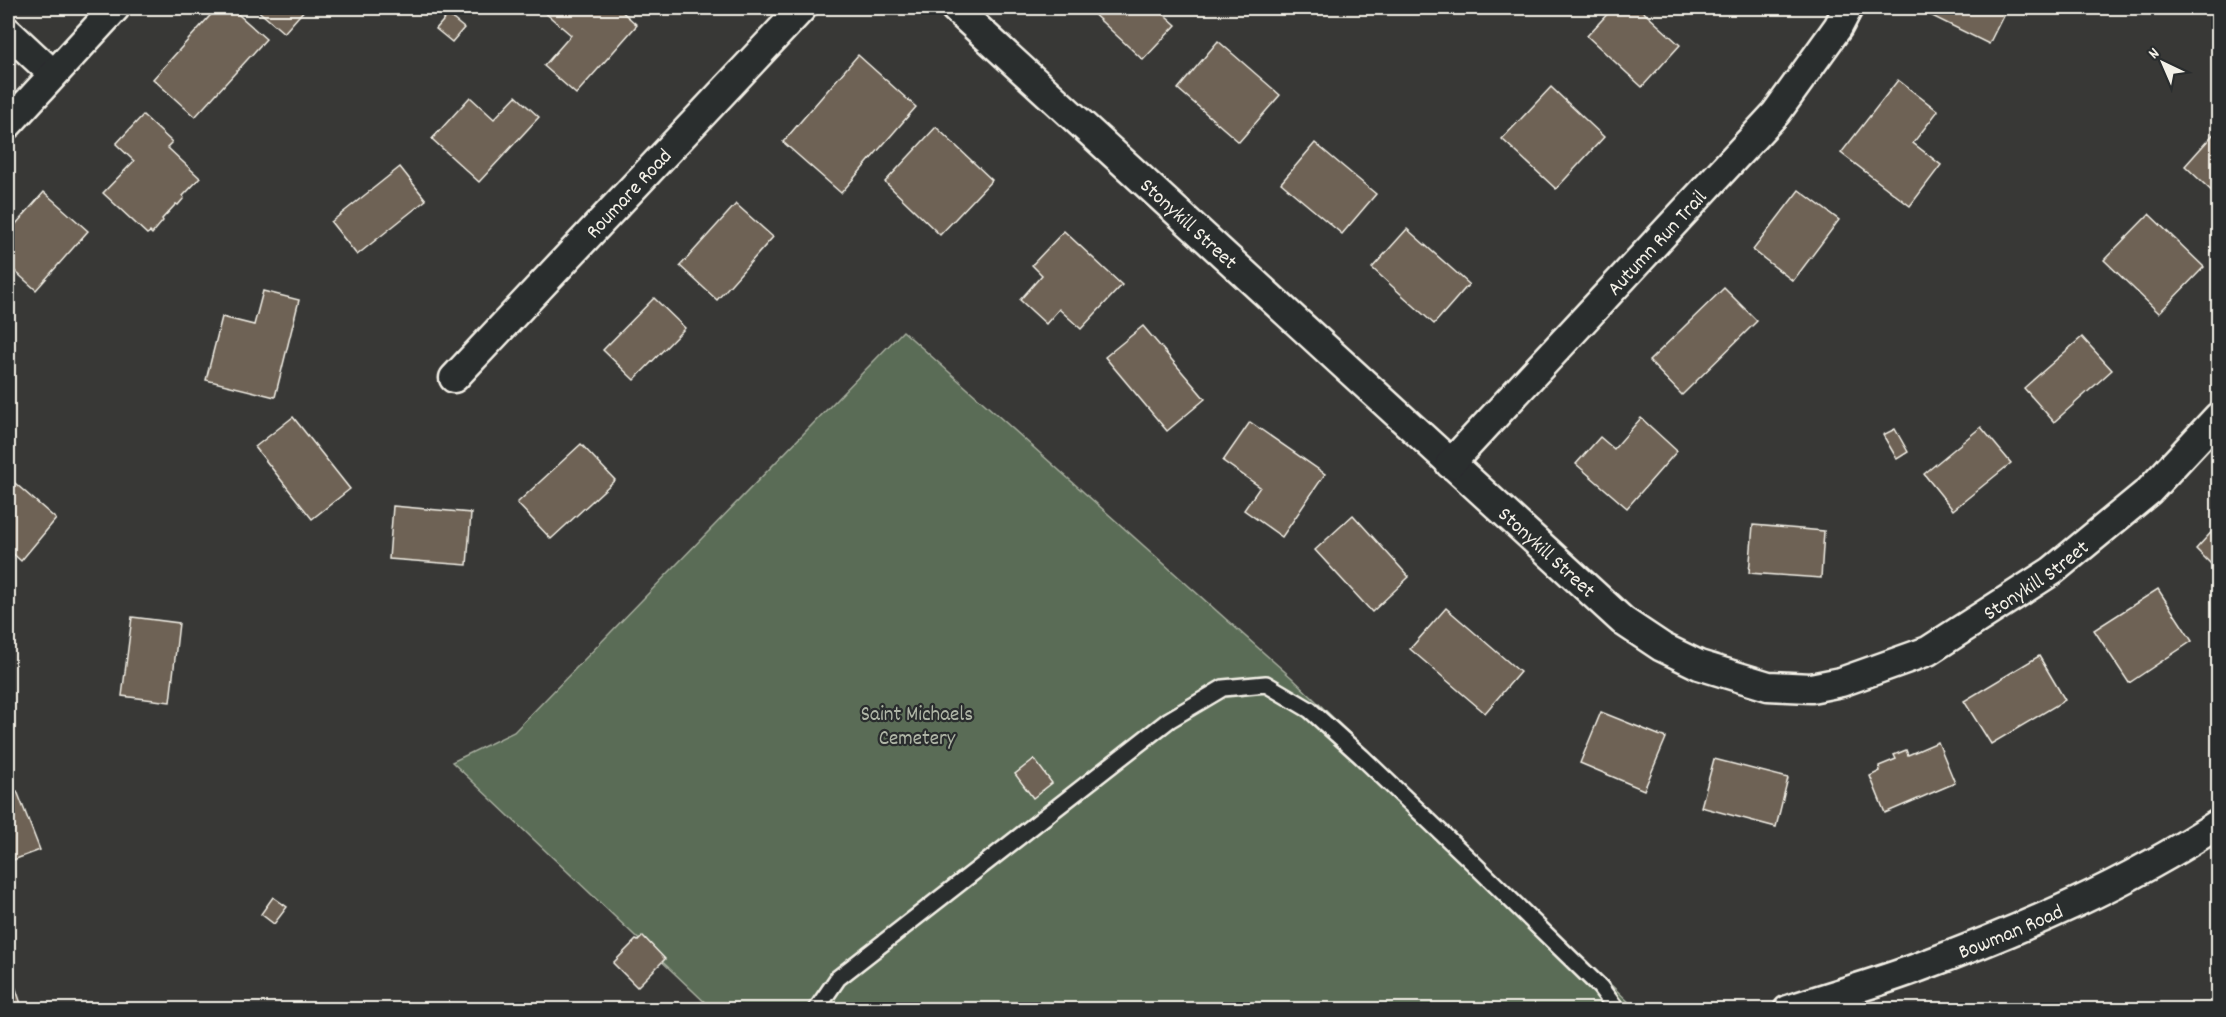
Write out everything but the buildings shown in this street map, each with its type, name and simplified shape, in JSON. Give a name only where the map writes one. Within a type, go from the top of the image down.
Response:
[{"type":"street","points":[[8,124],[115,8]]},
{"type":"street","name":"Roumare Road","points":[[454,378],[802,8]]},
{"type":"street","name":"Stonykill Street","points":[[955,8],[1623,621],[1662,647],[1700,665],[1768,686],[1811,688],[1841,682],[1928,651],[2052,571],[2149,491],[2218,417]]},
{"type":"street","name":"Autumn Run Trail","points":[[1450,464],[1776,113],[1838,27],[1848,8]]},
{"type":"street","points":[[8,32],[53,74]]},
{"type":"street","name":"Bowman Road","points":[[1788,1010],[1921,967],[2052,915],[2179,850],[2218,824]]},
{"type":"lane","points":[[816,1010],[838,978],[1168,720],[1223,688],[1266,684],[1310,710],[1362,757],[1600,987],[1617,1010]]},
{"type":"green space","name":"Saint Michaels Cemetery","points":[[903,331],[1292,678],[1636,1009],[712,1009],[452,762],[514,732]]}]
